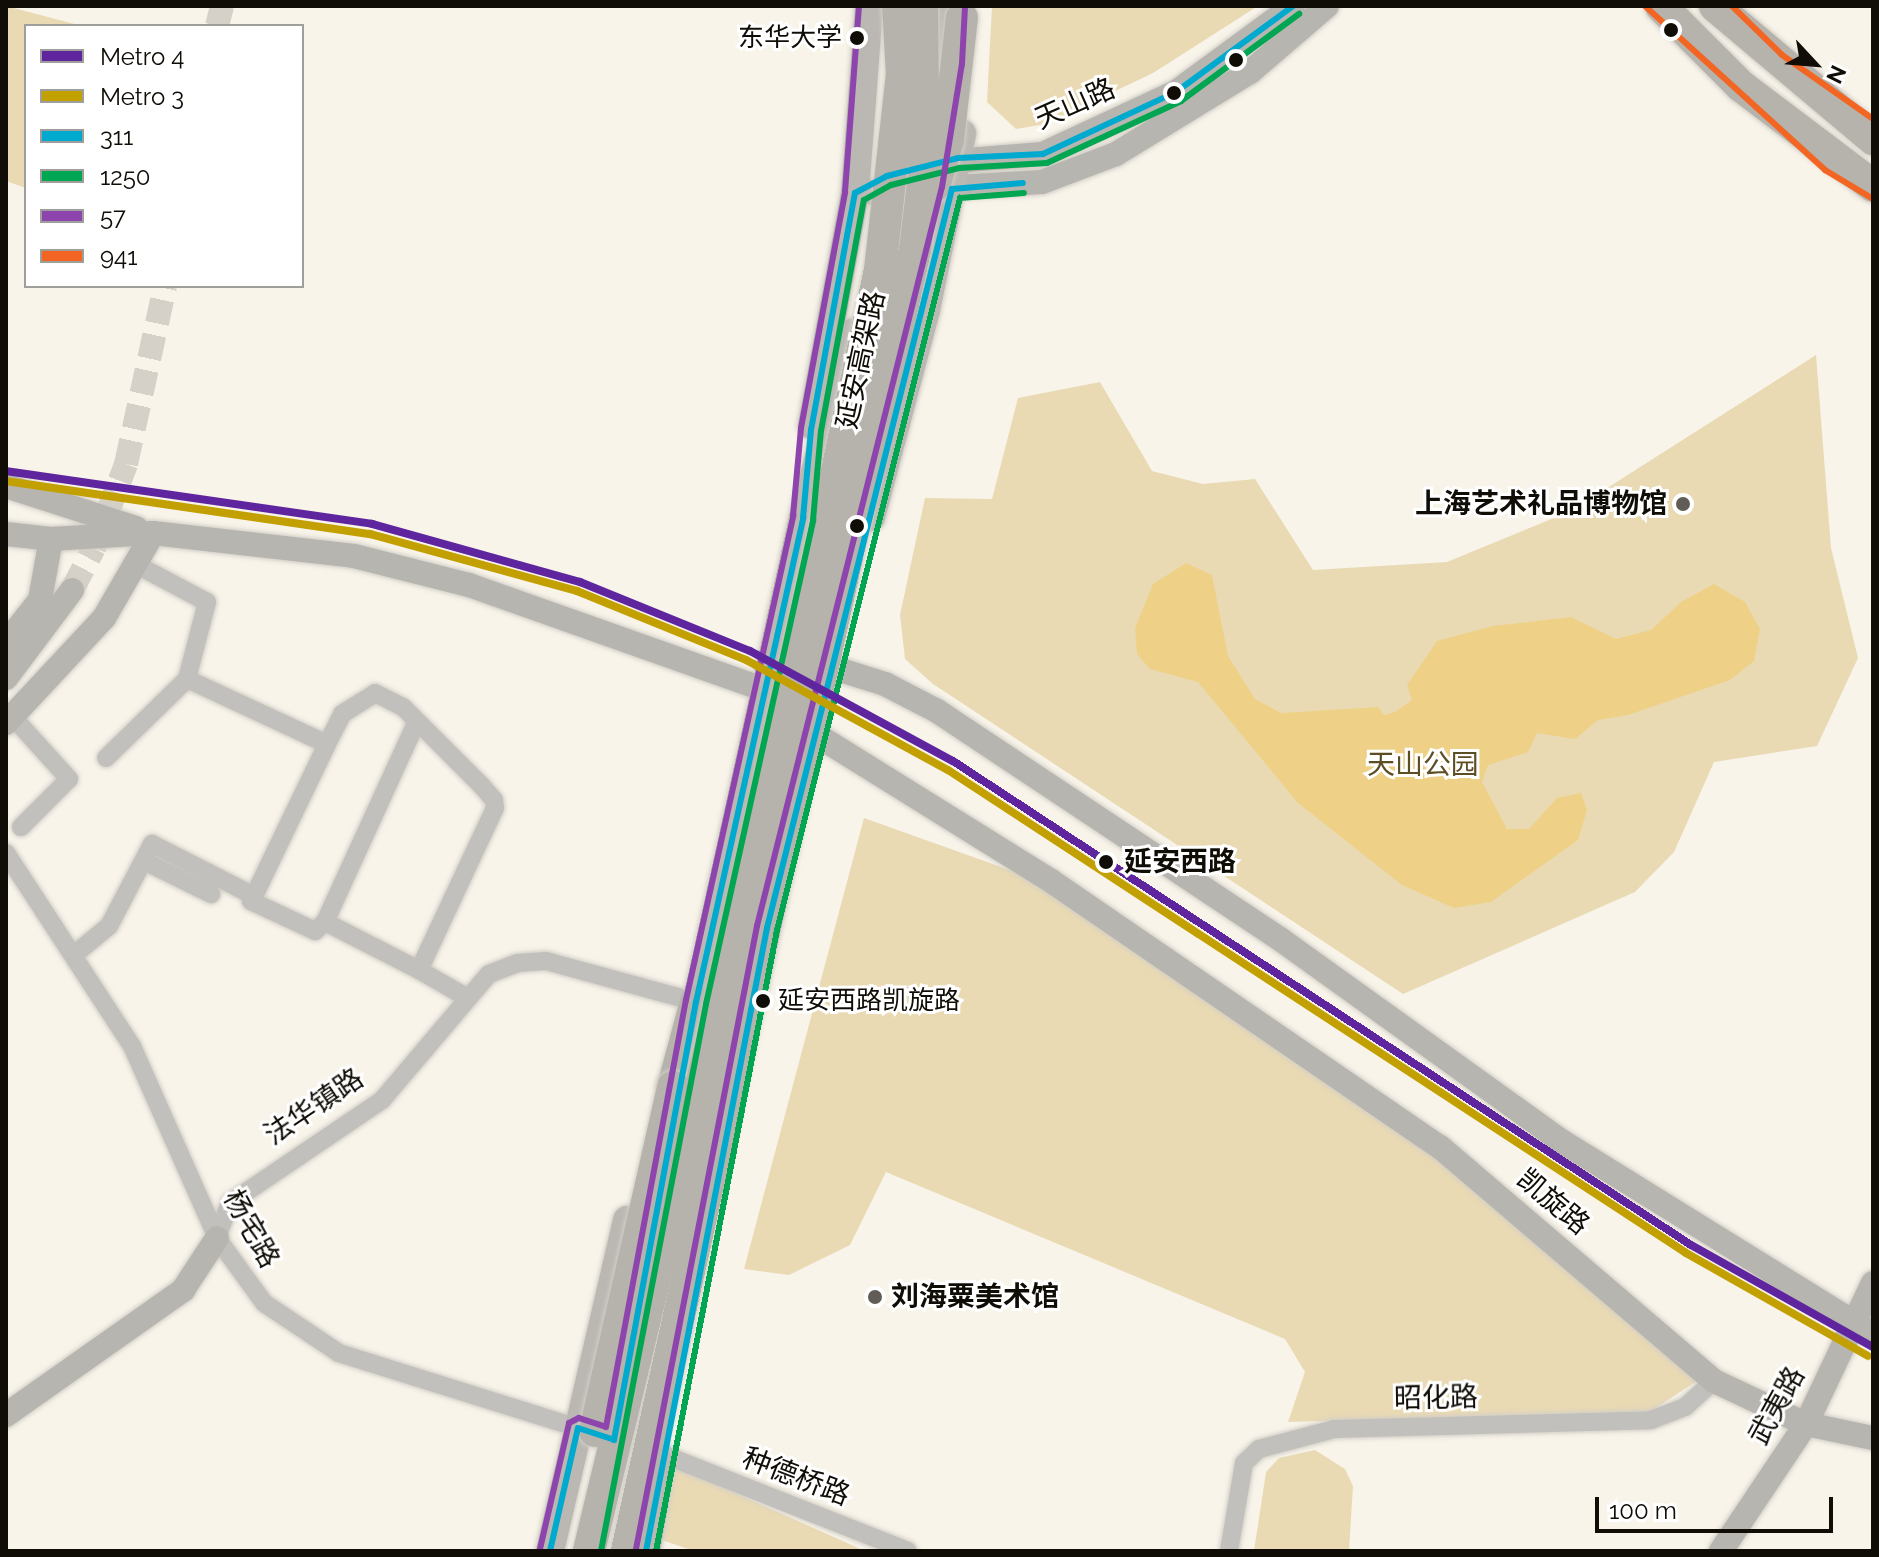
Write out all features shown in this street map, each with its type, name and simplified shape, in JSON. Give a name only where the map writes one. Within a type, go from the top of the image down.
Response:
[{"type":"highway","name":"延安高架路","points":[[590,1551],[744,907],[880,270],[902,75],[901,6]]},
{"type":"highway","name":"延安高架路","points":[[627,1551],[915,250],[924,175],[922,6]]},
{"type":"highway","points":[[915,250],[948,140],[961,6]]},
{"type":"highway","points":[[1646,6],[1741,86],[1873,186]]},
{"type":"highway","points":[[1661,6],[1741,86]]},
{"type":"highway","points":[[1715,6],[1873,139]]},
{"type":"highway","points":[[568,1551],[673,1087],[696,1002]]},
{"type":"main road","points":[[869,6],[875,187]]},
{"type":"main road","points":[[590,1551],[614,1440],[696,1002],[875,187],[905,36],[901,6]]},
{"type":"main road","points":[[855,576],[858,507],[926,178],[942,6]]},
{"type":"main road","points":[[646,1551],[662,1454],[767,928],[952,189],[975,6]]},
{"type":"main road","points":[[1646,6],[1825,170],[1873,199]]},
{"type":"main road","points":[[1732,6],[1782,55],[1873,119]]},
{"type":"main road","points":[[714,916],[767,928]]},
{"type":"main road","points":[[550,1551],[628,1215],[696,1002]]},
{"type":"street","name":"天山路","points":[[926,178],[958,158],[1043,154],[1176,92],[1293,6]]},
{"type":"street","points":[[875,187],[926,178],[952,189],[1042,182],[1116,154],[1250,72],[1327,6]]},
{"type":"street","points":[[6,486],[153,533],[104,618],[9,719],[69,779],[21,827]]},
{"type":"street","name":"凯旋路","points":[[6,534],[51,539],[153,533],[354,556],[469,585],[766,690],[815,734],[1051,881],[1440,1147],[1714,1381],[1806,1424],[1873,1438]]},
{"type":"street","points":[[6,643],[40,600],[51,539]]},
{"type":"street","points":[[106,758],[187,679],[207,602],[137,565]]},
{"type":"street","points":[[6,678],[72,590]]},
{"type":"street","points":[[766,690],[834,668]]},
{"type":"street","name":"凯旋路","points":[[834,668],[885,684],[937,711],[1280,939],[1563,1142],[1863,1329]]},
{"type":"street","points":[[187,679],[327,744]]},
{"type":"street","points":[[417,721],[325,922],[315,931],[251,901],[342,714],[375,693],[417,721],[481,785],[495,808],[419,970]]},
{"type":"street","points":[[75,954],[109,926],[152,844],[254,896]]},
{"type":"street","name":"杨宅路","points":[[6,853],[75,954],[157,1093],[217,1238],[264,1303],[310,1338],[339,1353],[614,1440]]},
{"type":"street","points":[[144,861],[211,894]]},
{"type":"street","points":[[325,922],[466,997]]},
{"type":"street","name":"法华镇路","points":[[6,1415],[183,1290],[199,1273],[230,1203],[382,1100],[419,1062],[466,997],[489,974],[517,963],[546,961],[696,1002]]},
{"type":"street","name":"武夷路","points":[[1721,1551],[1806,1424],[1863,1329],[1873,1283]]},
{"type":"street","name":"昭化路","points":[[1229,1551],[1244,1463],[1259,1449],[1334,1429],[1651,1420],[1685,1407],[1714,1381]]},
{"type":"street","name":"种德桥路","points":[[662,1454],[908,1551]]},
{"type":"green space","points":[[6,6],[74,24],[24,24],[24,187],[6,181]]},
{"type":"green space","points":[[992,6],[1258,6],[1153,73],[1046,124],[1016,129],[987,102]]},
{"type":"green space","name":"天山公园","points":[[1816,355],[1831,548],[1858,658],[1817,746],[1714,762],[1674,852],[1635,892],[1403,994],[933,684],[905,659],[900,615],[925,498],[992,499],[1018,398],[1100,382],[1152,471],[1203,484],[1255,479],[1313,570],[1447,562],[1571,511]]},
{"type":"green space","points":[[864,818],[1046,883],[1439,1148],[1700,1379],[1651,1411],[1288,1422],[1305,1372],[1285,1339],[886,1172],[850,1245],[789,1275],[744,1269]]},
{"type":"green space","points":[[1315,1450],[1345,1469],[1353,1486],[1349,1551],[1254,1551],[1266,1472],[1279,1458]]},
{"type":"green space","points":[[668,1463],[865,1551],[694,1551],[656,1538]]},
{"type":"shaded area","points":[[1186,563],[1212,575],[1228,656],[1255,699],[1281,713],[1378,707],[1384,715],[1395,712],[1412,700],[1407,685],[1437,641],[1493,626],[1571,617],[1616,639],[1651,630],[1681,602],[1714,584],[1745,602],[1760,629],[1754,661],[1730,680],[1628,715],[1598,720],[1575,739],[1537,733],[1528,752],[1488,765],[1482,782],[1507,829],[1529,829],[1557,798],[1581,793],[1587,810],[1578,840],[1491,902],[1454,908],[1402,885],[1298,803],[1198,682],[1150,669],[1137,654],[1135,628],[1153,584]]},
{"type":"tunnel","points":[[218,24],[222,6]]},
{"type":"tunnel","points":[[72,590],[94,548],[126,464],[165,288]]},
{"type":"metro line","name":"4","points":[[6,471],[372,524],[580,582],[750,651],[953,761],[1691,1245],[1873,1347]]},
{"type":"metro line","name":"3","points":[[6,481],[370,534],[577,591],[746,660],[948,770],[1686,1253],[1868,1356]]},
{"type":"transit line","name":"57","points":[[540,1549],[569,1423],[579,1418],[606,1427],[686,1000],[793,516],[801,428],[845,192],[859,6]]},
{"type":"transit line","name":"57","points":[[636,1549],[757,926],[942,187],[962,64],[965,6]]},
{"type":"transit line","name":"311","points":[[550,1551],[578,1428],[614,1440],[696,1002],[803,518],[811,430],[855,193],[887,176],[958,158],[1043,154],[1176,92],[1293,6]]},
{"type":"transit line","name":"941","points":[[1645,6],[1825,170],[1873,199]]},
{"type":"transit line","name":"941","points":[[1732,6],[1782,55],[1873,119]]},
{"type":"transit line","name":"1250","points":[[601,1551],[706,1004],[813,520],[821,431],[864,200],[891,185],[959,168],[1047,163],[1181,101],[1299,14]]},
{"type":"transit line","name":"311","points":[[646,1551],[767,928],[952,189],[1023,183]]},
{"type":"transit line","name":"1250","points":[[656,1551],[777,930],[960,198],[1024,193]]},
{"type":"place","name":"东华大学","points":[[857,38]]},
{"type":"place","name":"上海艺术礼品博物馆","points":[[1683,504]]},
{"type":"place","name":"延安西路","points":[[1106,862]]},
{"type":"place","name":"延安西路凯旋路","points":[[763,1001]]},
{"type":"place","name":"刘海粟美术馆","points":[[875,1297]]}]
